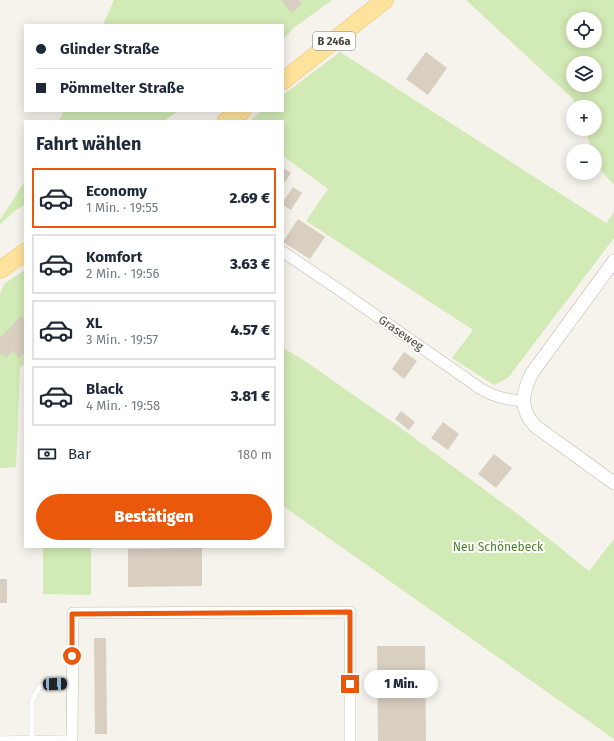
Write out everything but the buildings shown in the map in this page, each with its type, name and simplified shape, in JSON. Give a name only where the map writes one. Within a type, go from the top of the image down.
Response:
[{"type":"main road","name":"B 246a","points":[[284,80],[385,0]]},
{"type":"main road","points":[[228,120],[240,112]]},
{"type":"main road","points":[[0,270],[24,253]]},
{"type":"street","name":"Graseweg","points":[[284,253],[481,389],[494,396],[523,401]]},
{"type":"street","points":[[614,261],[532,373],[527,383],[523,401],[528,418],[535,426],[614,483]]},
{"type":"street","points":[[72,740],[72,614],[350,612],[350,741]]},
{"type":"lane","points":[[32,740],[32,701],[39,687],[46,685],[72,684]]},
{"type":"lane","points":[[0,739],[72,740]]},
{"type":"green space","points":[[114,0],[332,0],[295,27],[284,38],[284,24],[103,24]]},
{"type":"green space","points":[[466,0],[614,0],[614,185],[602,171],[602,144],[590,144],[587,136],[602,136],[602,100],[573,100]]},
{"type":"green space","points":[[340,52],[606,223],[614,212],[614,238],[508,378],[494,385],[452,358],[473,330],[306,221],[328,189],[284,157],[284,120],[250,120],[261,112],[284,112],[284,94]]},
{"type":"green space","points":[[64,112],[177,112],[165,120],[60,120]]},
{"type":"green space","points":[[24,183],[24,206],[16,210],[0,224],[0,220]]},
{"type":"green space","points":[[24,271],[24,364],[20,367],[16,467],[0,468],[0,293],[5,283]]},
{"type":"green space","name":"Neu Schönebeck","points":[[284,349],[302,359],[398,426],[523,518],[589,571],[614,539],[614,739],[284,507]]},
{"type":"green space","points":[[43,548],[91,548],[91,595],[43,594]]},
{"type":"route","points":[[72,656],[72,614],[350,612],[350,684]]}]
